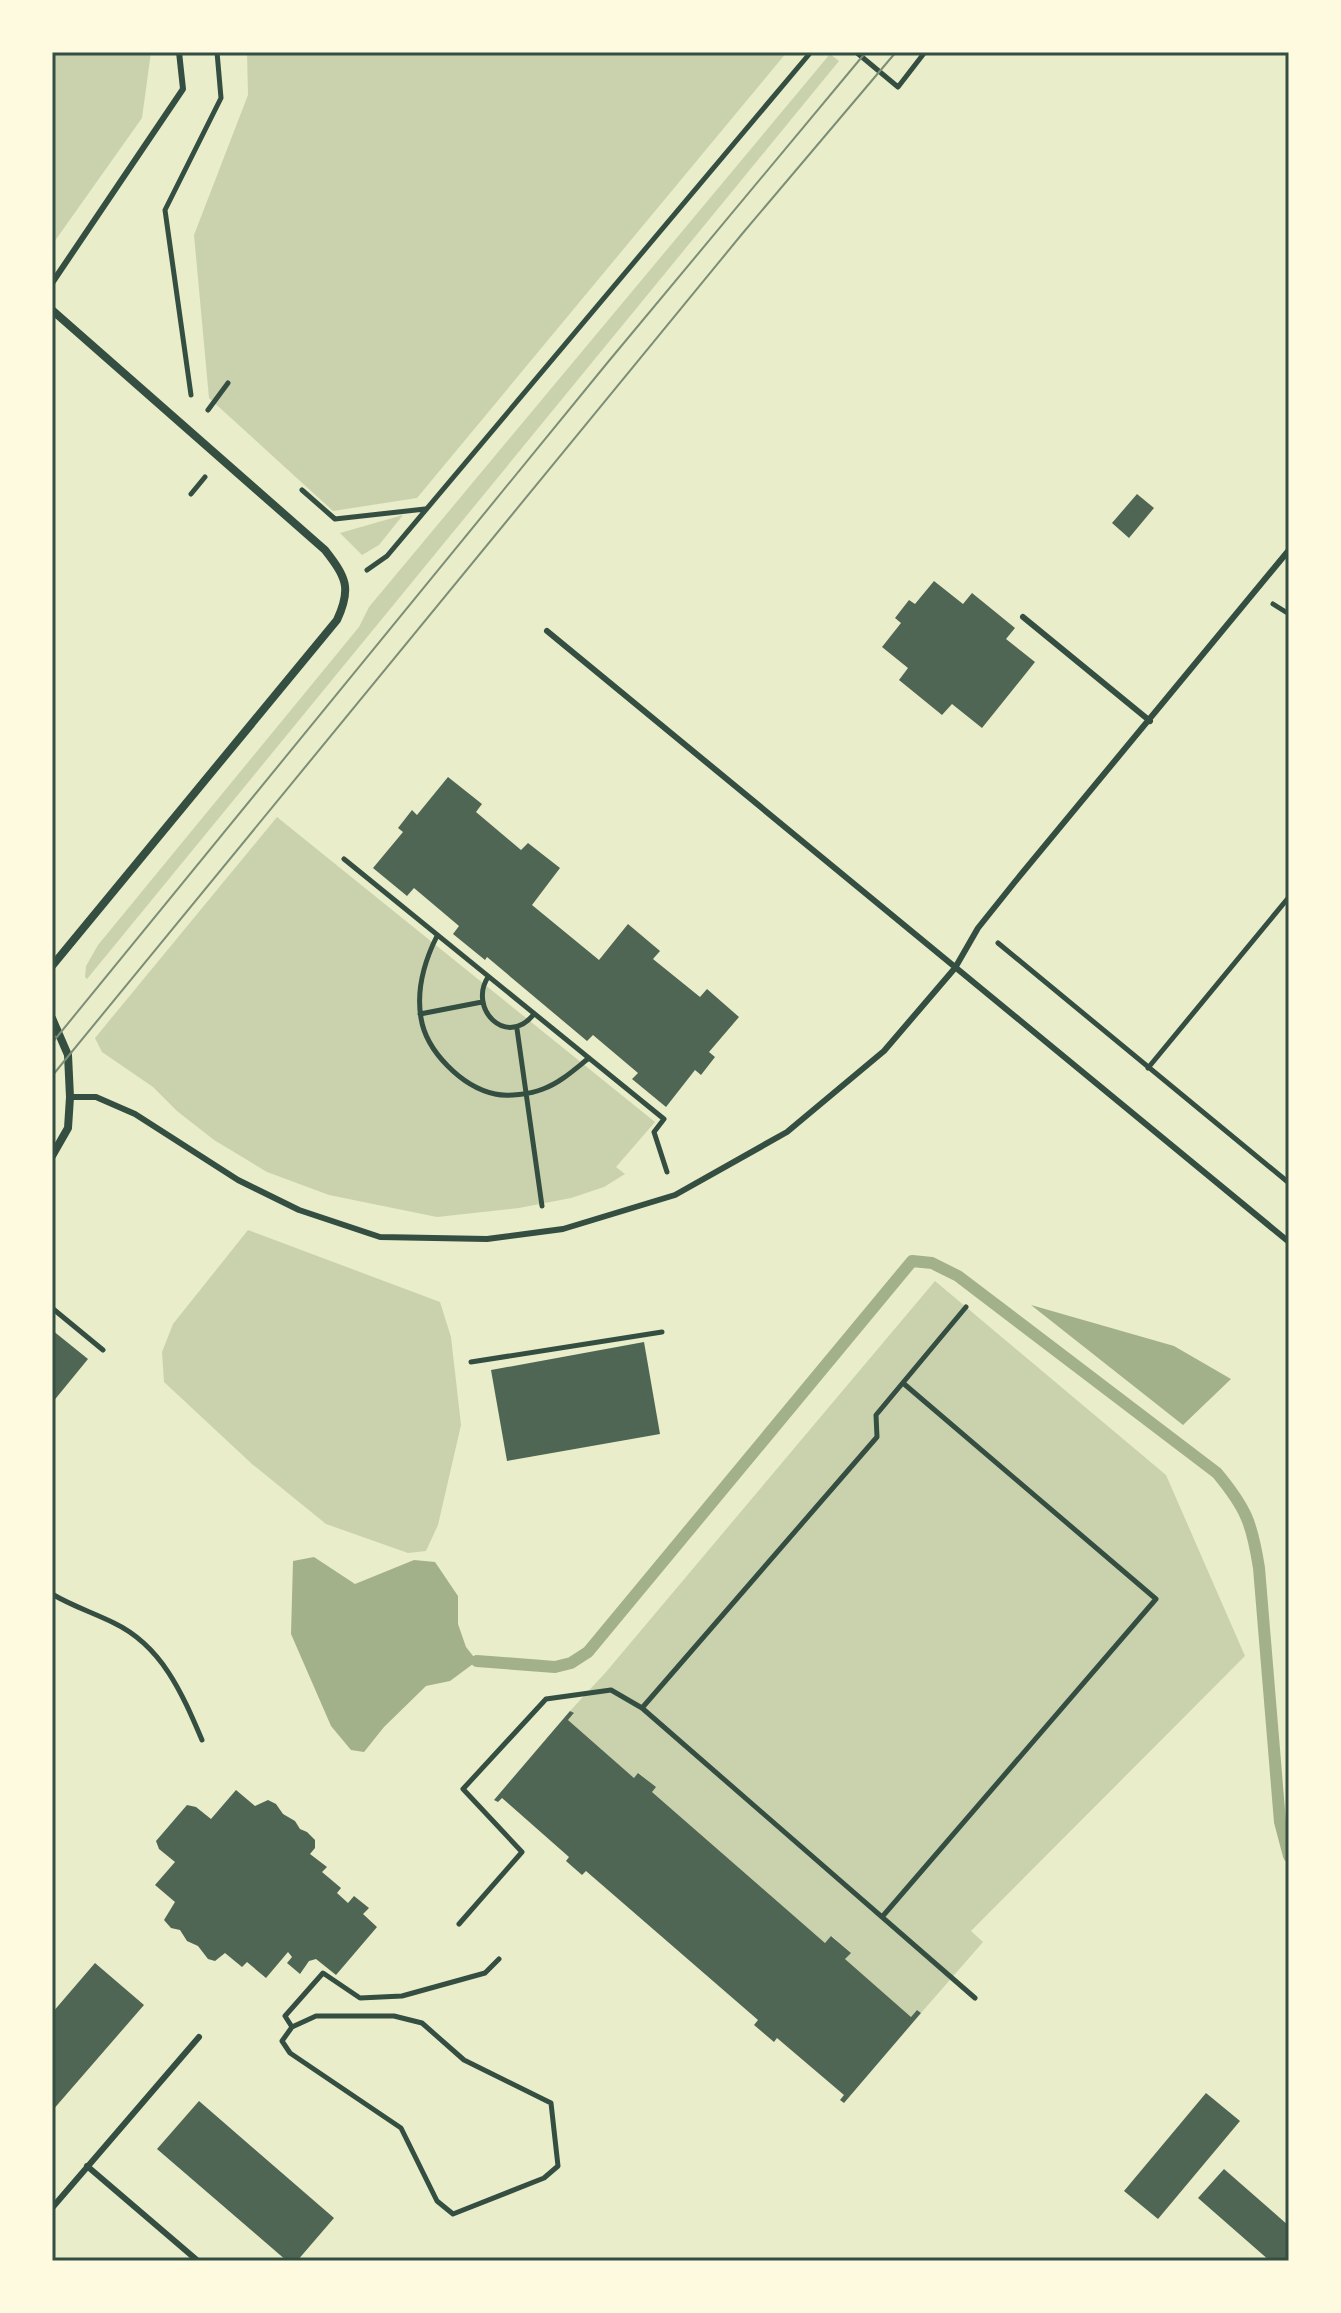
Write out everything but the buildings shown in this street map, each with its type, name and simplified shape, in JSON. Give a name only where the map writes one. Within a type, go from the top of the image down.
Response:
[{"type":"street","points":[[52,310],[325,550],[347,586],[345,603],[337,620],[52,966]]},
{"type":"street","points":[[52,1018],[68,1055],[70,1097],[68,1128],[52,1156]]},
{"type":"lane","points":[[52,283],[183,89],[179,52]]},
{"type":"lane","points":[[70,1097],[96,1097],[135,1114],[238,1180],[299,1210],[380,1237],[487,1239],[563,1229],[675,1195],[787,1132],[884,1051],[955,968],[978,928],[1289,550]]},
{"type":"lane","points":[[1023,617],[1150,721]]},
{"type":"lane","points":[[547,631],[1289,1242]]},
{"type":"lane","points":[[52,2208],[199,2037]]},
{"type":"lane","points":[[87,2166],[198,2261]]},
{"type":"path","points":[[217,52],[221,98],[165,210],[190,394],[208,410],[228,383]]},
{"type":"path","points":[[347,586],[387,556],[811,52]]},
{"type":"path","points":[[856,52],[898,87],[925,52]]},
{"type":"path","points":[[335,519],[426,509]]},
{"type":"path","points":[[344,859],[664,1119],[654,1132],[675,1195]]},
{"type":"path","points":[[1148,1068],[1289,897]]},
{"type":"path","points":[[978,928],[1289,1183]]},
{"type":"path","points":[[437,936],[422,973],[420,1014],[432,1046],[448,1067],[472,1084],[495,1094],[527,1092],[543,1089],[589,1058]]},
{"type":"path","points":[[488,977],[482,986],[482,1002],[492,1018],[505,1027],[517,1029],[534,1014]]},
{"type":"path","points":[[420,1014],[482,1002]]},
{"type":"path","points":[[517,1029],[545,1231]]},
{"type":"path","points":[[642,1708],[877,1437],[876,1415],[966,1307]]},
{"type":"path","points":[[52,1308],[103,1350]]},
{"type":"path","points":[[471,1362],[662,1332]]},
{"type":"path","points":[[882,1917],[1156,1599],[903,1383]]},
{"type":"path","points":[[52,1594],[141,1638],[182,1692],[202,1740]]},
{"type":"path","points":[[459,1924],[522,1852],[463,1789],[546,1699],[611,1690],[642,1708],[975,1998]]},
{"type":"path","points":[[292,2027],[285,2016],[323,1973],[360,1998],[402,1996],[485,1973],[499,1959]]},
{"type":"path","points":[[316,2016],[394,2016],[422,2023],[464,2060],[551,2103],[558,2166],[544,2178],[453,2214],[437,2201],[401,2128],[290,2053],[282,2041],[292,2027],[316,2016]]},
{"type":"shaded area","points":[[52,52],[151,52],[142,118],[52,245]]},
{"type":"shaded area","points":[[247,52],[787,52],[417,498],[333,511],[209,398],[194,235],[248,95]]},
{"type":"shaded area","points":[[830,54],[839,61],[87,979],[86,966],[98,945],[359,627],[369,607]]},
{"type":"shaded area","points":[[403,515],[379,545],[362,555],[340,533]]},
{"type":"shaded area","points":[[277,817],[655,1122],[616,1167],[625,1174],[604,1187],[571,1198],[519,1208],[437,1217],[329,1195],[267,1172],[214,1140],[153,1087],[102,1052],[95,1038]]},
{"type":"shaded area","points":[[248,1230],[440,1302],[451,1337],[461,1425],[438,1525],[426,1551],[408,1553],[326,1524],[252,1464],[164,1382],[162,1352],[173,1324]]},
{"type":"shaded area","points":[[935,1281],[1166,1475],[1245,1656],[971,1931],[983,1942],[921,2013],[917,2010],[911,2017],[845,1959],[850,1952],[832,1936],[825,1943],[652,1792],[655,1787],[639,1773],[634,1778],[568,1720],[574,1714],[570,1711]]},
{"type":"shaded area","points":[[1031,1305],[1174,1346],[1231,1379],[1183,1425]]},
{"type":"shaded area","points":[[314,1557],[355,1584],[414,1560],[435,1562],[458,1596],[458,1624],[466,1647],[477,1661],[450,1681],[426,1686],[384,1727],[364,1752],[351,1750],[331,1726],[291,1634],[293,1561]]},
{"type":"waterway","points":[[477,1661],[555,1667],[571,1663],[588,1652],[912,1261],[932,1263],[958,1276],[1217,1473],[1235,1496],[1250,1527],[1259,1568],[1280,1822],[1289,1856]]},
{"type":"tram line","points":[[52,1043],[608,362],[866,52]]},
{"type":"tram line","points":[[52,1076],[742,234],[896,52]]}]
